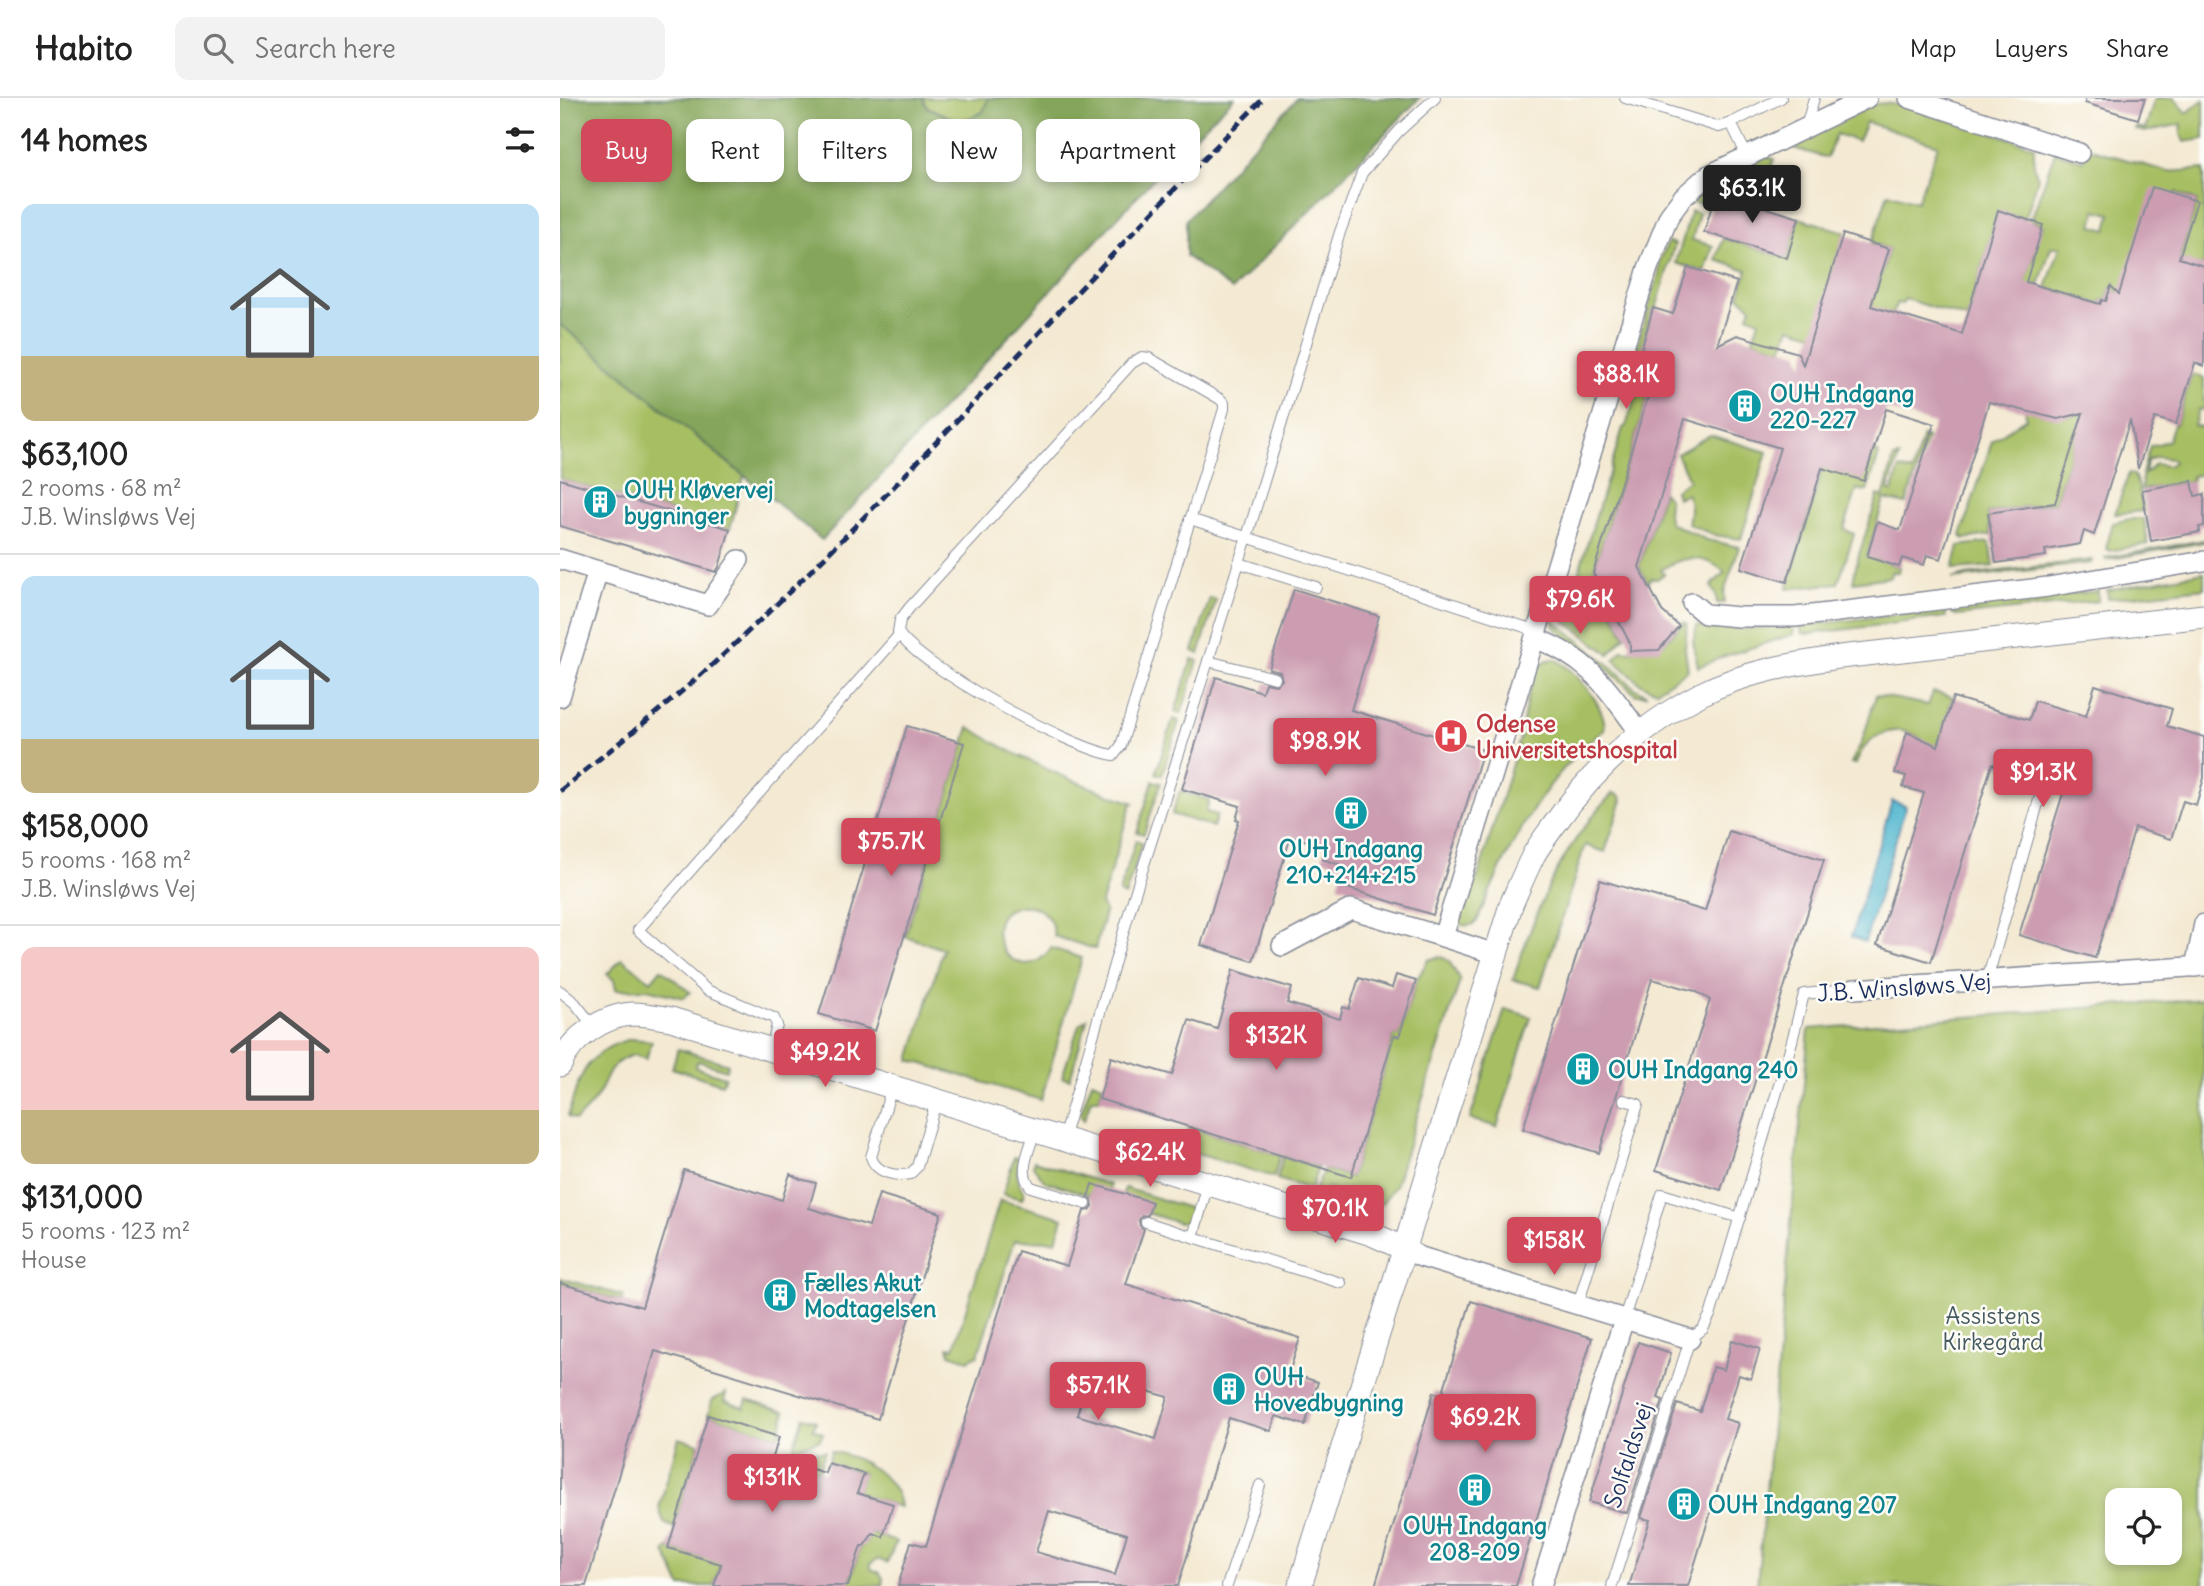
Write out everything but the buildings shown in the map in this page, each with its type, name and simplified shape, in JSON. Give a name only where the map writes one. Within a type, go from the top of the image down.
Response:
[{"type":"street","points":[[1443,937],[1648,268],[1669,216],[1684,197],[1707,176],[1867,98]]},
{"type":"street","points":[[1909,98],[2079,153]]},
{"type":"street","points":[[560,559],[708,606],[739,560]]},
{"type":"street","points":[[1692,603],[1706,614],[1795,617],[2048,587],[2204,561]]},
{"type":"street","points":[[560,697],[598,571]]},
{"type":"street","points":[[1300,1586],[1511,905],[1534,854],[1567,807],[1601,766],[1640,733],[1701,694],[1734,680],[1787,665],[2204,617]]},
{"type":"street","points":[[1536,634],[1566,651],[1588,668],[1640,733]]},
{"type":"street","points":[[1282,946],[1351,909],[1495,954]]},
{"type":"street","name":"J.B. Winsløws Vej","points":[[1854,989],[2199,966],[2204,924]]},
{"type":"street","points":[[560,1065],[578,1040],[612,1017],[631,1014],[652,1016],[706,1029],[1372,1234],[1421,1256],[1690,1339]]},
{"type":"street","name":"Solfaldsvej","points":[[1541,1586],[1624,1319]]},
{"type":"lane","points":[[1063,1139],[1132,903],[1248,537],[1340,232],[1362,173],[1399,131],[1435,98]]},
{"type":"lane","points":[[1625,98],[1719,127],[1781,98]]},
{"type":"lane","points":[[1805,127],[1813,98]]},
{"type":"lane","points":[[1731,123],[1747,156]]},
{"type":"lane","points":[[771,1050],[777,1025],[774,1018],[707,990],[638,930],[899,635],[900,621],[910,607],[1132,363],[1142,357],[1149,358],[1224,403],[1222,418],[1121,747],[1114,755],[1066,738],[1017,715],[947,673],[899,635]]},
{"type":"lane","points":[[1191,519],[1536,634]]},
{"type":"lane","points":[[1239,563],[1316,587]]},
{"type":"lane","points":[[1208,661],[1275,678]]},
{"type":"lane","points":[[1987,981],[2041,793]]},
{"type":"lane","name":"J.B. Winsløws Vej","points":[[1690,1339],[1703,1329],[1711,1313],[1804,994],[1854,989]]},
{"type":"lane","points":[[560,991],[575,1003],[595,1028]]},
{"type":"lane","points":[[893,1087],[871,1157],[875,1166],[889,1173],[910,1174],[917,1167],[936,1100]]},
{"type":"lane","points":[[1578,1305],[1638,1104],[1624,1100]]},
{"type":"lane","points":[[1035,1131],[1023,1172],[1025,1181],[1031,1187],[1086,1204]]},
{"type":"lane","points":[[1193,1237],[1208,1184]]},
{"type":"lane","points":[[1624,1319],[1662,1194],[1740,1218]]},
{"type":"lane","points":[[1146,1222],[1341,1283]]},
{"type":"lane","name":"Solfaldsvej","points":[[1612,1586],[1690,1339]]},
{"type":"lane","points":[[1227,1586],[1260,1485]]},
{"type":"green space","points":[[560,98],[923,98],[927,107],[953,119],[926,119],[926,182],[1022,182],[1022,119],[967,119],[983,112],[988,98],[1234,98],[1200,131],[1200,119],[1036,119],[1036,182],[1150,182],[822,540],[560,324]]},
{"type":"green space","points":[[923,98],[988,98],[983,112],[967,119],[953,119],[927,107]]},
{"type":"green space","points":[[1297,98],[1420,98],[1232,290],[1186,256],[1186,220]]},
{"type":"green space","points":[[2155,98],[2174,98],[2187,113],[2204,99],[2204,139],[2184,142],[2182,124],[2144,132],[2135,129],[2145,129]]},
{"type":"green space","points":[[1874,104],[1910,107],[2034,146],[2034,166],[2038,179],[2025,219],[1998,211],[1967,318],[1905,299],[1902,304],[1897,303],[1892,313],[1865,327],[1889,249],[1872,243],[1888,193],[1917,202],[1938,145],[1866,122],[1858,141],[1836,134],[1827,158],[1787,146]]},
{"type":"green space","points":[[2088,148],[2168,172],[2204,169],[2204,266],[2200,265],[2167,299],[2197,201],[2176,192],[2121,295],[2111,287],[2106,301],[2102,300],[2100,304],[2046,288],[2060,247],[2051,247],[2038,289],[2019,303],[2043,225],[2031,220],[2055,152],[2083,161]],"holes":[[[2096,210],[2111,214],[2107,230],[2092,226]]]},
{"type":"green space","points":[[1766,156],[1774,159],[1758,205],[1716,192],[1712,206],[1690,202],[1735,171]]},
{"type":"green space","points":[[1691,211],[1699,213],[1692,240],[1713,246],[1705,272],[1676,263]]},
{"type":"green space","points":[[1799,218],[1845,232],[1815,335],[1790,327],[1782,349],[1753,340],[1759,320],[1748,315],[1751,307],[1739,296],[1747,270],[1716,260],[1723,238],[1787,258]]},
{"type":"green space","points":[[1668,242],[1675,244],[1656,309],[1653,309],[1637,364],[1630,367],[1659,273],[1660,260]]},
{"type":"green space","points":[[560,324],[744,476],[730,529],[560,479]]},
{"type":"green space","points":[[2192,374],[2204,378],[2204,410],[2199,409],[2194,425],[2204,428],[2204,474],[2191,476],[2192,481],[2142,490],[2142,474],[2150,446],[2168,441]],"holes":[[[2156,457],[2172,459],[2174,462],[2168,466],[2155,464],[2145,474],[2147,461]]]},
{"type":"green space","points":[[1645,385],[1651,387],[1593,573],[1625,636],[1609,654],[1564,620],[1623,428],[1637,391],[1642,394]]},
{"type":"green space","points":[[2025,408],[2069,416],[2084,413],[2055,502],[1988,513],[1991,535],[1964,539],[1961,536],[1992,441],[2026,418]]},
{"type":"green space","points":[[1710,435],[1767,452],[1741,539],[1714,535],[1688,524],[1688,498],[1686,494],[1677,498],[1675,490],[1689,480],[1677,454]]},
{"type":"green space","points":[[1923,436],[1927,438],[1906,504],[1884,499],[1867,556],[1899,567],[1898,573],[1892,571],[1890,577],[1853,582],[1878,495],[1883,497],[1894,458],[1899,457],[1888,490],[1892,492],[1900,468],[1912,472]]},
{"type":"green space","points":[[1874,450],[1879,454],[1867,491],[1857,489],[1844,529],[1854,534],[1838,583],[1787,589],[1825,459],[1867,472]]},
{"type":"green space","points":[[2129,473],[2134,475],[2139,487],[2143,511],[2115,514]]},
{"type":"green space","points":[[1663,492],[1669,500],[1670,523],[1707,540],[1739,547],[1724,593],[1724,603],[1717,603],[1711,586],[1725,572],[1709,562],[1693,559],[1678,561],[1661,570],[1664,574],[1657,579],[1651,578],[1648,583],[1639,567]]},
{"type":"green space","points":[[2144,519],[2148,544],[2110,551],[2106,548],[2113,523]]},
{"type":"green space","points":[[2204,540],[2106,560],[2105,558]]},
{"type":"green space","points":[[1989,542],[1994,566],[1953,569],[1959,546]]},
{"type":"green space","points":[[2092,560],[2091,563],[1952,579],[1966,575]]},
{"type":"green space","points":[[2204,572],[2204,588],[2108,598],[2107,590]]},
{"type":"green space","points":[[2098,591],[2098,601],[1957,616],[1952,614],[1954,607]]},
{"type":"green space","points":[[1210,598],[1216,600],[1199,654],[1193,651]]},
{"type":"green space","points":[[1945,609],[1946,617],[1809,634],[1802,633],[1800,626]]},
{"type":"green space","points":[[1554,621],[1636,689],[1647,695],[1636,695],[1601,663],[1559,632]]},
{"type":"green space","points":[[1684,622],[1687,624],[1685,649],[1688,670],[1657,690],[1639,682],[1614,660],[1622,650],[1630,651],[1664,643]]},
{"type":"green space","points":[[1793,625],[1794,634],[1698,667],[1693,641],[1697,626],[1746,629]]},
{"type":"green space","points":[[1192,659],[1198,661],[1181,714],[1175,712]]},
{"type":"green space","points":[[1553,659],[1570,670],[1588,689],[1601,711],[1604,730],[1562,770],[1528,817],[1500,868],[1477,921],[1469,925],[1461,924],[1456,921],[1462,900],[1479,873],[1520,738],[1527,699],[1536,670],[1545,661]]},
{"type":"green space","points":[[1933,692],[1953,697],[1936,754],[1910,733],[1890,732],[1873,739],[1860,754],[1856,764],[1851,763],[1862,742],[1876,695],[1928,705]]},
{"type":"green space","points":[[1173,719],[1179,721],[1162,775],[1156,773]]},
{"type":"green space","points":[[969,727],[1049,770],[1134,803],[1131,805],[1101,903],[1105,912],[1095,949],[1054,936],[1045,914],[1035,907],[1022,906],[1006,911],[999,922],[998,935],[1002,948],[1011,958],[1023,964],[1037,961],[1051,948],[1082,958],[1041,1100],[910,1060],[943,949],[905,936]]},
{"type":"green space","points":[[1153,781],[1161,783],[1144,834],[1137,832]]},
{"type":"green space","points":[[1180,791],[1209,800],[1206,812],[1217,815],[1213,827],[1172,814]]},
{"type":"green space","points":[[1613,793],[1622,800],[1605,852],[1585,845],[1540,987],[1513,980],[1531,928],[1552,880],[1578,836]]},
{"type":"green space","points":[[1136,840],[1142,843],[1125,896],[1119,893]]},
{"type":"green space","points":[[1440,956],[1449,961],[1460,980],[1395,1186],[1382,1203],[1369,1205],[1330,1194],[1333,1189],[1328,1187],[1324,1193],[1315,1190],[1324,1169],[1351,1177],[1394,1035],[1399,1036],[1416,981],[1428,960]]},
{"type":"green space","points":[[622,959],[651,981],[661,969],[690,992],[684,998],[647,989],[616,990],[614,980],[607,974]]},
{"type":"green space","name":"Assistens Kirkegård","points":[[2204,999],[2204,1586],[1757,1586],[1809,1029]]},
{"type":"green space","points":[[1505,1009],[1531,1017],[1497,1127],[1470,1119]]},
{"type":"green space","points":[[1087,1019],[1070,1079],[1062,1077],[1079,1025]]},
{"type":"green space","points":[[631,1039],[652,1041],[646,1059],[633,1055],[619,1062],[611,1070],[588,1108],[576,1120],[568,1117],[576,1089],[594,1058],[604,1050]]},
{"type":"green space","points":[[678,1049],[728,1064],[726,1070],[698,1061],[695,1067],[725,1077],[722,1084],[672,1068]]},
{"type":"green space","points":[[1092,1081],[1103,1085],[1099,1099],[1091,1099],[1084,1120],[1080,1115]]},
{"type":"green space","points":[[1189,1127],[1280,1155],[1274,1177],[1184,1150]]},
{"type":"green space","points":[[1283,1156],[1318,1167],[1311,1189],[1277,1179]]},
{"type":"green space","points":[[1014,1157],[1020,1158],[1018,1176],[1024,1192],[1022,1199],[1003,1194]]},
{"type":"green space","points":[[1034,1161],[1110,1185],[1106,1200],[1044,1181],[1033,1166]]},
{"type":"green space","points":[[1125,1188],[1192,1209],[1187,1222],[1179,1223],[1119,1204]]},
{"type":"green space","points":[[1000,1200],[1063,1218],[1056,1241],[1015,1240],[978,1355],[968,1360],[950,1354],[949,1347],[954,1348]]},
{"type":"green space","points":[[560,1278],[624,1296],[622,1301],[560,1283]]},
{"type":"green space","points":[[726,1393],[724,1401],[744,1408],[747,1400],[785,1412],[779,1437],[708,1415],[712,1400]]},
{"type":"green space","points":[[803,1417],[816,1421],[813,1429],[823,1433],[820,1440],[793,1448]]},
{"type":"green space","points":[[679,1438],[699,1444],[674,1528],[664,1523],[659,1508]]},
{"type":"green space","points":[[825,1451],[819,1471],[790,1462],[813,1452]]},
{"type":"green space","points":[[831,1451],[875,1469],[892,1486],[900,1507],[857,1493],[863,1473],[828,1463]]},
{"type":"green space","points":[[733,1524],[714,1586],[681,1586],[665,1552],[668,1548],[703,1558]]},
{"type":"green space","points":[[865,1531],[896,1542],[887,1563],[878,1559],[871,1563],[871,1569],[879,1572],[883,1578],[882,1586],[849,1585],[861,1546],[867,1542]]},
{"type":"water","points":[[1892,801],[1906,806],[1865,942],[1851,937]]},
{"type":"railway","points":[[560,791],[703,673],[793,588],[929,450],[1264,98]]},
{"type":"place","name":"OUH Indgang 220-227","points":[[1745,406]]},
{"type":"place","name":"OUH Kløvervej bygninger","points":[[600,502]]},
{"type":"place","name":"Odense Universitetshospital","points":[[1451,736]]},
{"type":"place","name":"OUH Indgang 210+214+215","points":[[1351,813]]},
{"type":"place","name":"OUH Indgang 240","points":[[1583,1069]]},
{"type":"place","name":"Fælles Akut Modtagelsen","points":[[780,1295]]},
{"type":"place","name":"OUH Hovedbygning","points":[[1229,1389]]},
{"type":"place","name":"OUH Indgang 208-209","points":[[1475,1490]]},
{"type":"place","name":"OUH Indgang 207","points":[[1684,1504]]}]
